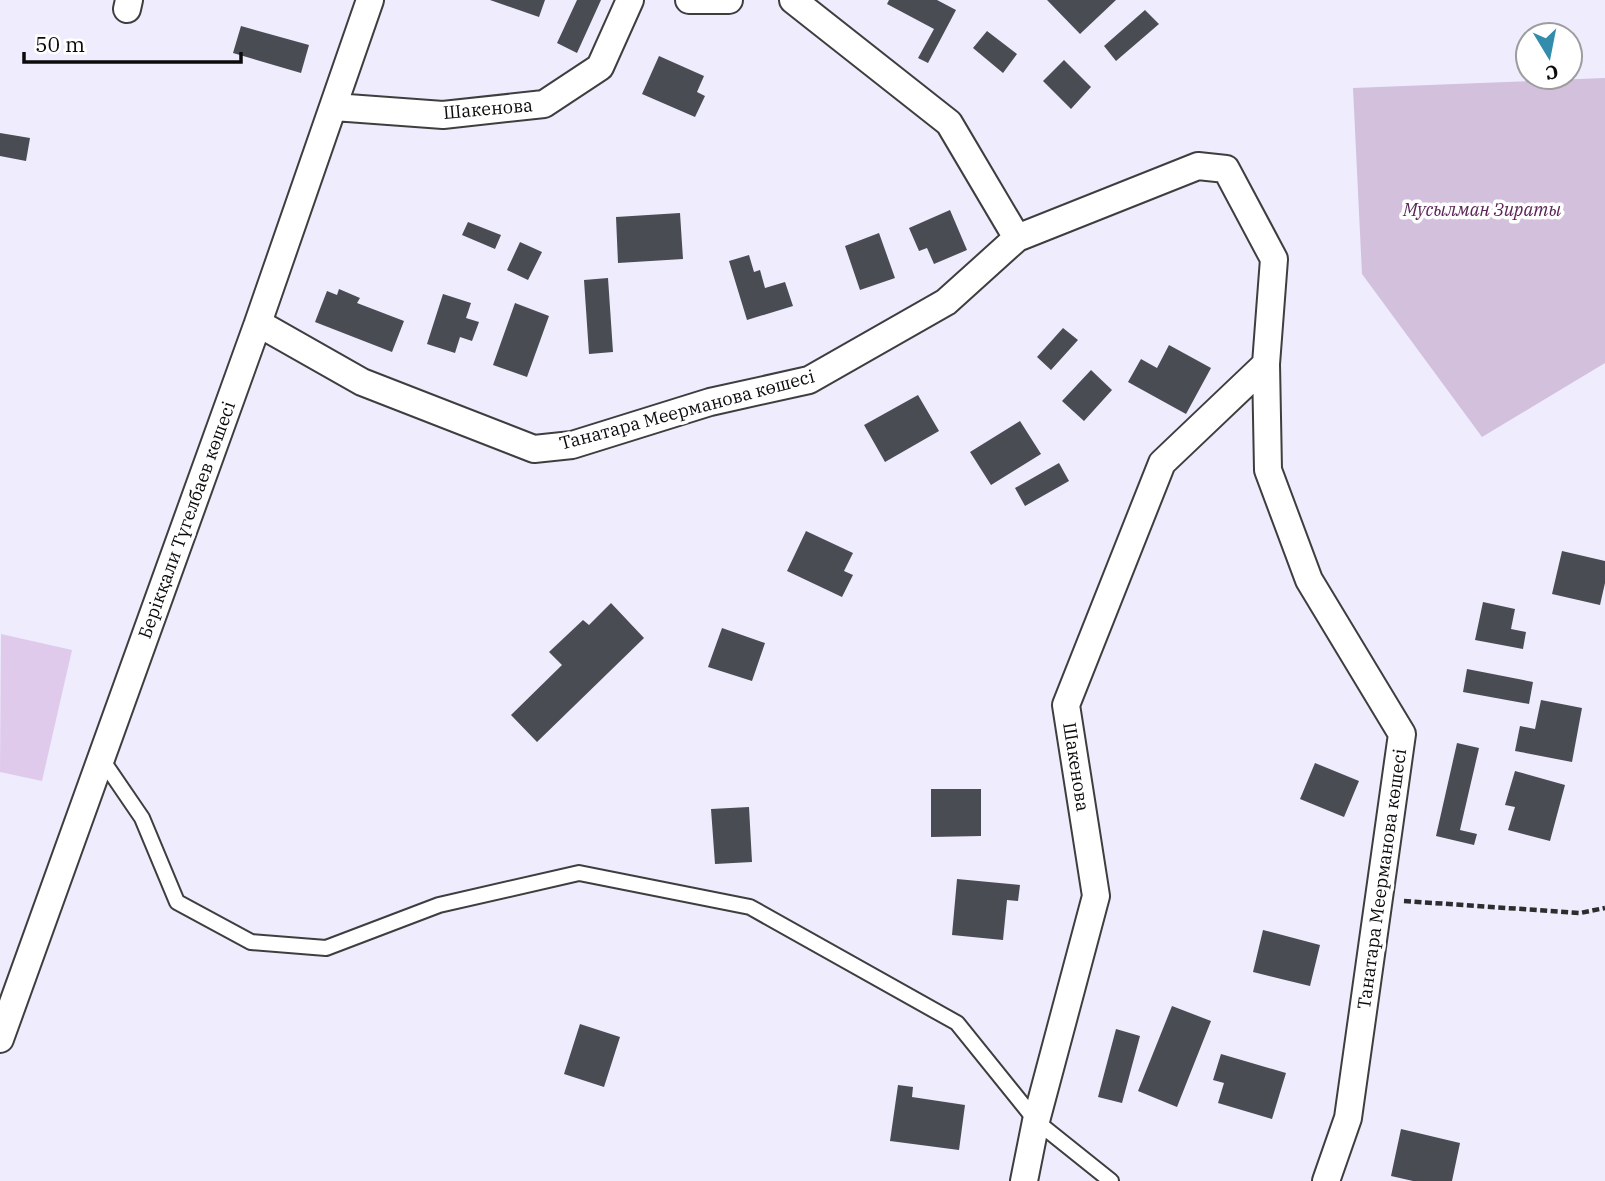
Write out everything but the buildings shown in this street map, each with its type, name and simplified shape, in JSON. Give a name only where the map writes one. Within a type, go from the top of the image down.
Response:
[{"type":"street","name":"Берікқали Түгелбаев көшесі","points":[[0,1040],[258,323],[370,0]]},
{"type":"street","name":"Шакенова","points":[[334,107],[443,115],[544,104],[600,67],[630,0]]},
{"type":"street","points":[[689,0],[729,0]]},
{"type":"street","points":[[793,0],[949,123],[1017,238]]},
{"type":"street","name":"Танатара Меерманова көшесі","points":[[258,323],[362,382],[534,449],[572,445],[710,402],[810,380],[946,302],[1017,238],[1198,166],[1226,169],[1274,259],[1266,365],[1268,470],[1309,580],[1402,734],[1348,1118],[1326,1181]]},
{"type":"street","name":"Шакенова","points":[[1024,1181],[1036,1121],[1096,896],[1066,705],[1162,463],[1266,365]]},
{"type":"lane","points":[[101,758],[142,818],[177,902],[251,942],[326,948],[439,905],[579,873],[750,907],[957,1023],[1036,1121],[1111,1181]]},
{"type":"path","points":[[1379,899],[1580,913],[1605,908]]},
{"type":"green space","name":"Мусылман Зираты","points":[[1605,78],[1605,363],[1482,437],[1362,274],[1353,88],[1514,82],[1514,91],[1584,91],[1584,79]]},
{"type":"shaded area","points":[[1,634],[72,650],[42,781],[0,772]]}]
